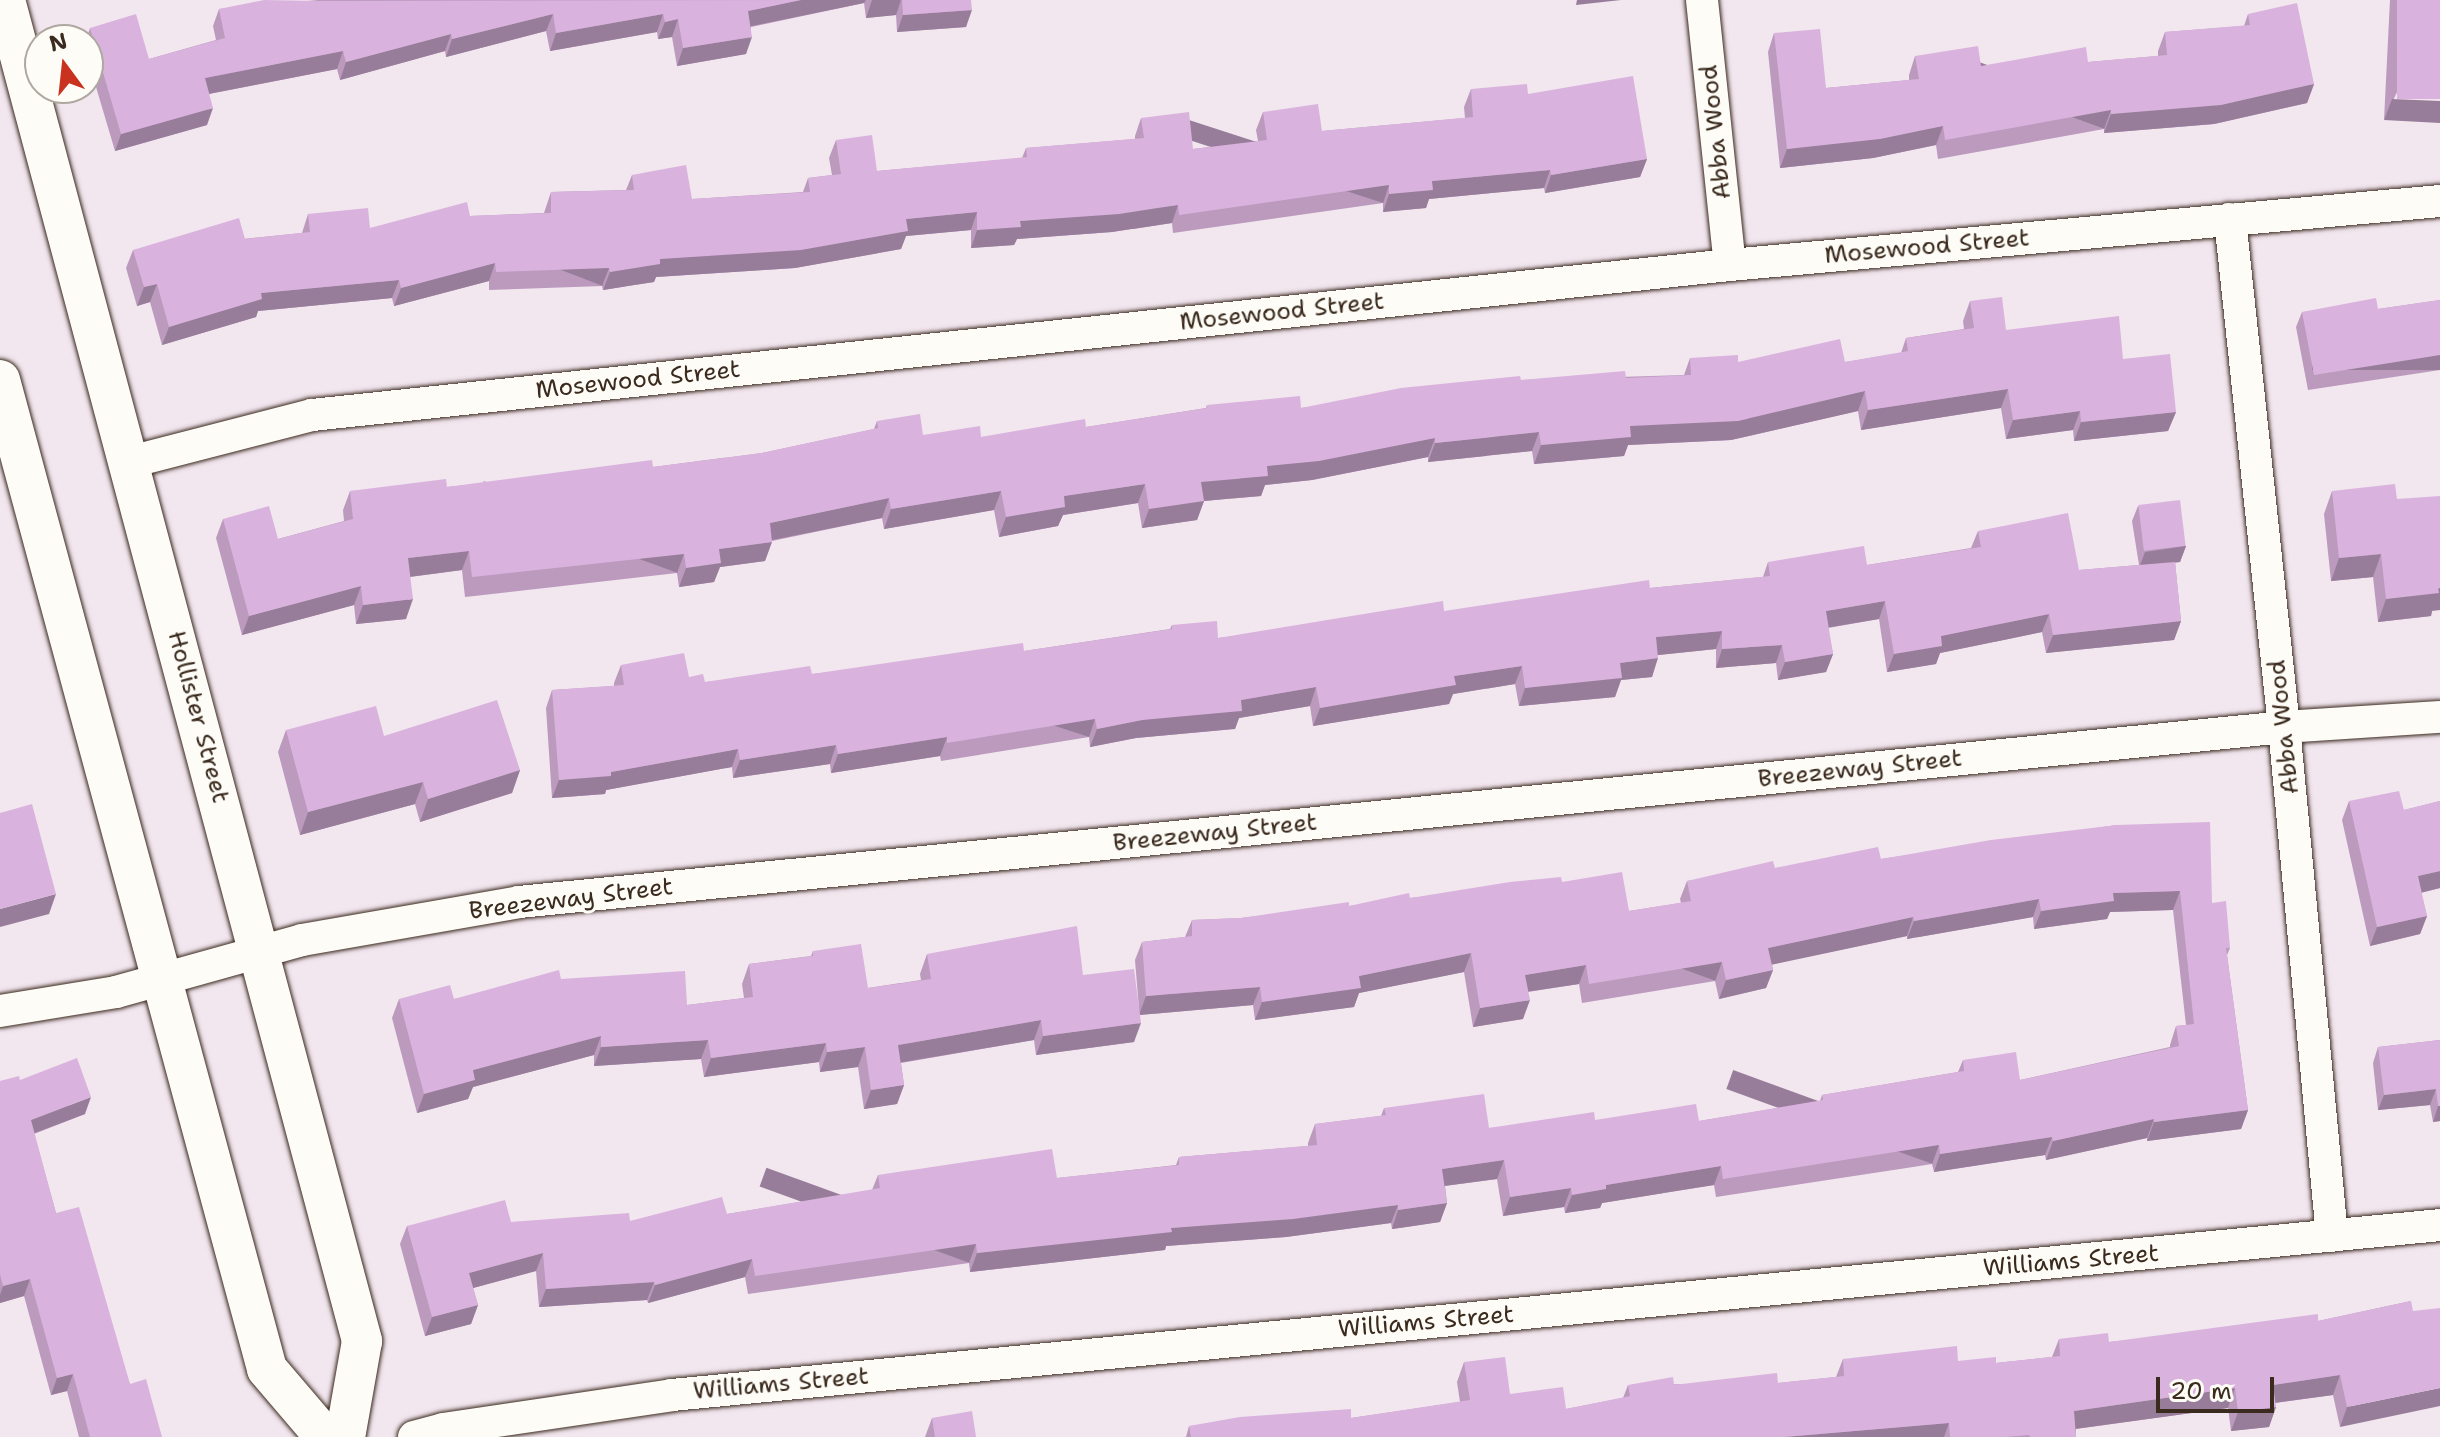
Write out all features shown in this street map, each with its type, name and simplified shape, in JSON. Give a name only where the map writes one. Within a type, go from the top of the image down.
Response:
[{"type":"street","name":"Hollister Street","points":[[5,0],[362,1341],[345,1437]]},
{"type":"street","name":"Abba Wood","points":[[1702,0],[1730,265]]},
{"type":"street","name":"Mosewood Street","points":[[130,462],[312,415],[1730,265],[2440,201]]},
{"type":"street","name":"Abba Wood","points":[[2230,219],[2284,727],[2332,1236]]},
{"type":"street","points":[[0,380],[267,1369],[325,1437]]},
{"type":"street","name":"Breezeway Street","points":[[0,1011],[116,992],[302,940],[519,902],[2284,727],[2440,717]]},
{"type":"street","name":"Williams Street","points":[[414,1437],[443,1429],[672,1395],[2440,1225]]},
{"type":"building","points":[[264,0],[801,0],[748,11],[752,37],[683,48],[678,19],[665,22],[663,14],[556,33],[553,14],[452,39],[451,34],[346,62],[343,51],[205,78],[213,108],[121,134],[104,76],[103,24],[136,14],[149,59],[225,38],[219,9]]},
{"type":"building","points":[[902,0],[971,0],[972,10],[903,15]]},
{"type":"building","points":[[2397,0],[2440,0],[2440,99],[2397,99]]},
{"type":"building","points":[[2297,3],[2314,84],[2221,105],[2111,114],[2111,110],[1945,140],[1943,126],[1880,139],[1787,149],[1774,33],[1820,29],[1826,88],[1919,79],[1915,56],[1978,46],[1981,66],[2086,47],[2088,62],[2167,55],[2165,32],[2250,25],[2248,14]]},
{"type":"building","points":[[1633,76],[1647,159],[1551,175],[1550,170],[1432,181],[1433,190],[1389,194],[1389,185],[1179,215],[1178,205],[1119,214],[1020,221],[1021,227],[977,230],[977,212],[906,219],[908,231],[801,250],[660,259],[660,264],[610,272],[609,268],[496,272],[495,263],[401,288],[399,280],[261,293],[262,299],[169,327],[157,284],[144,287],[133,250],[239,218],[245,239],[310,232],[308,214],[368,208],[370,228],[467,202],[470,216],[551,213],[551,192],[634,190],[632,175],[686,165],[692,199],[810,192],[808,178],[841,174],[836,140],[872,135],[877,171],[1027,157],[1026,148],[1144,138],[1141,118],[1189,112],[1193,149],[1267,140],[1263,112],[1318,104],[1322,131],[1473,117],[1471,89],[1527,84],[1528,94]]},
{"type":"building","points":[[2002,297],[2006,330],[2119,316],[2123,359],[2170,354],[2176,412],[2081,422],[2080,411],[2013,420],[2008,389],[1868,410],[1865,391],[1738,421],[1630,426],[1631,437],[1541,445],[1539,432],[1435,443],[1435,438],[1319,461],[1267,466],[1268,476],[1201,482],[1204,501],[1149,509],[1145,484],[1064,496],[1065,507],[1006,517],[1001,491],[891,509],[889,498],[770,523],[772,542],[719,549],[721,563],[686,568],[684,554],[472,577],[469,551],[408,558],[413,599],[363,605],[361,586],[249,616],[223,519],[269,506],[278,539],[353,519],[350,491],[446,479],[447,487],[652,460],[653,467],[762,453],[878,428],[877,421],[920,414],[923,435],[980,426],[981,437],[1085,419],[1086,427],[1207,408],[1207,405],[1300,396],[1301,408],[1401,388],[1520,376],[1521,380],[1625,371],[1626,378],[1691,375],[1690,358],[1738,355],[1738,362],[1840,339],[1845,362],[1908,351],[1906,338],[1974,328],[1970,301]]},
{"type":"building","points":[[2376,298],[2378,309],[2440,300],[2440,355],[2314,375],[2302,312]]},
{"type":"building","points":[[2395,484],[2397,499],[2440,496],[2439,593],[2386,599],[2381,554],[2339,558],[2332,491]]},
{"type":"building","points":[[2180,500],[2186,546],[2144,551],[2138,505]]},
{"type":"building","points":[[2068,513],[2079,570],[2175,562],[2181,621],[2053,635],[2049,614],[1941,636],[1942,646],[1894,654],[1885,601],[1826,611],[1833,654],[1785,662],[1782,645],[1722,649],[1722,631],[1656,637],[1658,658],[1620,663],[1622,678],[1525,688],[1522,666],[1454,676],[1456,685],[1320,708],[1316,687],[1241,700],[1242,711],[1142,720],[1097,729],[1095,719],[947,743],[947,737],[838,754],[836,745],[740,760],[738,749],[611,772],[611,776],[559,780],[552,690],[624,685],[621,665],[684,653],[689,677],[703,674],[705,682],[810,666],[812,674],[1023,643],[1024,651],[1172,629],[1172,625],[1217,621],[1218,638],[1443,601],[1444,611],[1649,580],[1650,588],[1770,576],[1768,562],[1864,546],[1867,565],[1981,547],[1978,531]]},
{"type":"building","points":[[497,700],[520,770],[428,799],[423,782],[308,812],[286,730],[376,706],[384,736]]},
{"type":"building","points":[[2399,791],[2404,810],[2440,801],[2440,871],[2418,876],[2427,916],[2377,927],[2349,801]]},
{"type":"building","points":[[32,804],[56,894],[0,909],[0,813]]},
{"type":"building","points":[[2210,822],[2212,903],[2226,901],[2230,948],[2226,948],[2248,1110],[2154,1122],[2154,1119],[2053,1141],[2052,1137],[1940,1154],[1939,1145],[1723,1179],[1721,1166],[1606,1185],[1606,1189],[1572,1195],[1571,1188],[1510,1197],[1504,1160],[1442,1169],[1447,1203],[1398,1210],[1398,1205],[1293,1219],[1171,1228],[1172,1232],[977,1253],[976,1244],[755,1276],[752,1259],[655,1285],[654,1282],[546,1289],[543,1253],[469,1273],[478,1305],[432,1317],[407,1226],[505,1200],[511,1222],[629,1213],[630,1221],[722,1197],[727,1214],[880,1188],[878,1175],[1052,1149],[1057,1178],[1179,1165],[1179,1157],[1317,1145],[1315,1124],[1386,1115],[1384,1108],[1484,1094],[1489,1128],[1594,1112],[1595,1120],[1696,1104],[1699,1121],[1823,1100],[1822,1095],[1964,1071],[1963,1060],[2016,1052],[2020,1080],[2179,1046],[2176,1026],[2194,1024],[2180,891],[2113,893],[2114,901],[2041,911],[2039,899],[1914,921],[1913,917],[1768,948],[1773,970],[1726,980],[1722,962],[1589,984],[1586,965],[1525,975],[1530,1000],[1480,1008],[1471,953],[1359,976],[1361,988],[1262,1002],[1260,987],[1146,996],[1142,942],[1192,936],[1192,920],[1241,918],[1349,902],[1349,906],[1409,893],[1410,898],[1510,882],[1561,877],[1562,882],[1622,872],[1629,911],[1691,901],[1687,881],[1773,861],[1775,868],[1878,847],[1881,859],[1991,840],[2117,825]]},
{"type":"building","points":[[1077,926],[1083,975],[1134,969],[1141,1023],[1043,1036],[1041,1020],[898,1045],[904,1085],[871,1090],[865,1047],[827,1052],[826,1043],[711,1058],[708,1040],[601,1047],[601,1036],[473,1070],[475,1080],[424,1094],[399,999],[450,985],[454,999],[559,970],[561,979],[685,971],[687,1005],[753,997],[749,964],[813,956],[813,951],[861,944],[868,988],[931,979],[927,954]]},
{"type":"building","points":[[2440,1040],[2440,1106],[2436,1089],[2384,1095],[2378,1047]]},
{"type":"building","points":[[77,1058],[91,1097],[31,1120],[56,1213],[79,1207],[130,1384],[146,1379],[162,1437],[90,1437],[73,1374],[57,1378],[30,1279],[3,1286],[0,1274],[0,1081],[19,1076],[20,1080]]},
{"type":"building","points":[[2411,1301],[2413,1311],[2440,1308],[2440,1388],[2347,1407],[2340,1375],[2273,1385],[2276,1407],[2238,1412],[2235,1388],[2074,1411],[2076,1437],[1950,1437],[1949,1423],[1784,1437],[1191,1437],[1189,1426],[1240,1417],[1351,1409],[1351,1418],[1470,1400],[1464,1362],[1505,1357],[1510,1394],[1563,1387],[1566,1409],[1630,1396],[1628,1385],[1673,1377],[1674,1385],[1777,1373],[1778,1383],[1844,1376],[1843,1359],[1957,1346],[1958,1361],[1996,1357],[1996,1363],[2060,1356],[2059,1339],[2108,1333],[2109,1342],[2318,1314],[2318,1321]]},
{"type":"building","points":[[972,1411],[976,1437],[935,1437],[932,1418]]}]
